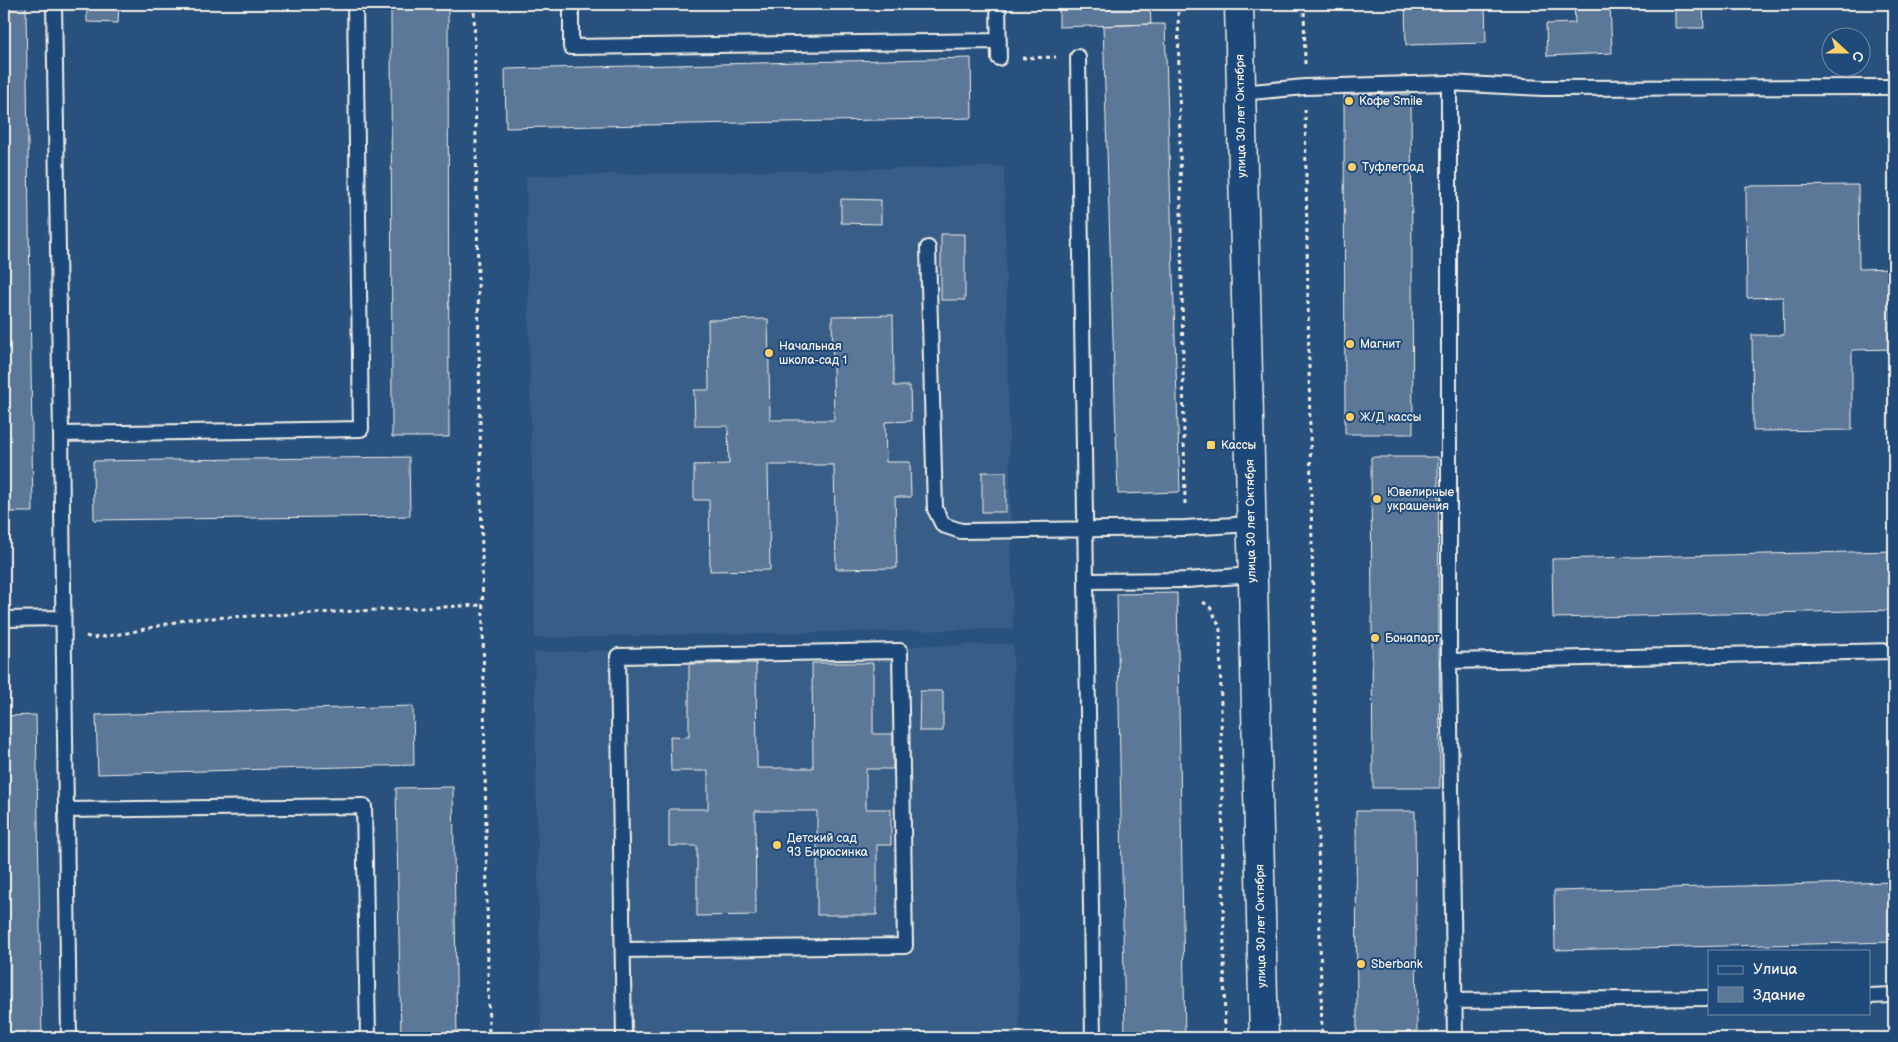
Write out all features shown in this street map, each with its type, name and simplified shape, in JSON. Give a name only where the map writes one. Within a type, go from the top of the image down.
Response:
[{"type":"street","name":"улица 30 лет Октября","points":[[1239,4],[1264,1038]]},
{"type":"lane","points":[[54,4],[69,1038]]},
{"type":"lane","points":[[60,434],[361,429],[355,4]]},
{"type":"lane","points":[[571,4],[571,47],[999,41]]},
{"type":"lane","points":[[998,4],[999,58]]},
{"type":"lane","points":[[1078,57],[1093,1038]]},
{"type":"lane","points":[[1241,93],[1305,88],[1450,83],[1543,88],[1894,87]]},
{"type":"lane","points":[[1450,83],[1450,661],[1453,1001],[1455,1038]]},
{"type":"lane","points":[[928,248],[935,508],[944,525],[961,531],[1186,528],[1251,524]]},
{"type":"lane","points":[[1086,581],[1187,580],[1252,575]]},
{"type":"lane","points":[[4,619],[63,618]]},
{"type":"lane","points":[[1450,661],[1894,651]]},
{"type":"lane","points":[[623,950],[905,946],[900,652],[618,656],[624,1038]]},
{"type":"lane","points":[[66,810],[364,806],[368,1038]]},
{"type":"lane","points":[[1870,996],[1894,995]]},
{"type":"lane","points":[[1453,1001],[1708,998]]},
{"type":"path","points":[[474,4],[489,1038]]},
{"type":"path","points":[[1304,4],[1310,484],[1322,1038]]},
{"type":"path","points":[[999,58],[1078,57]]},
{"type":"path","points":[[63,618],[81,635],[93,638],[127,633],[190,619],[483,605]]},
{"type":"shaded area","name":"Начальная школа-сад 1","points":[[1004,166],[1013,629],[535,638],[526,176]]},
{"type":"shaded area","name":"Детский сад 93 Бирюсинка","points":[[1013,644],[1020,1038],[541,1038],[534,652]]},
{"type":"building","points":[[4,4],[26,4],[33,512],[4,512]]},
{"type":"building","points":[[87,4],[119,4],[118,23],[87,22]]},
{"type":"building","points":[[391,4],[448,4],[449,437],[392,437]]},
{"type":"building","points":[[1059,4],[1150,4],[1151,24],[1059,27]]},
{"type":"building","points":[[1405,4],[1485,4],[1486,43],[1406,45]]},
{"type":"building","points":[[1574,4],[1610,4],[1612,53],[1547,56],[1546,24],[1575,23]]},
{"type":"building","points":[[1675,4],[1703,4],[1704,28],[1675,28]]},
{"type":"building","points":[[1165,24],[1180,492],[1118,494],[1103,26]]},
{"type":"building","points":[[971,58],[972,118],[506,128],[505,69]]},
{"type":"building","points":[[1344,94],[1411,94],[1413,434],[1345,434]]},
{"type":"building","points":[[1858,185],[1859,269],[1894,268],[1894,349],[1852,350],[1852,430],[1753,431],[1752,335],[1784,335],[1783,297],[1747,298],[1746,186]]},
{"type":"building","points":[[841,199],[881,200],[881,224],[841,223]]},
{"type":"building","points":[[941,234],[965,234],[965,300],[941,300]]},
{"type":"building","points":[[893,315],[894,386],[910,386],[911,421],[885,422],[886,462],[910,462],[911,497],[895,497],[897,568],[836,569],[834,465],[768,465],[770,570],[710,571],[709,500],[694,500],[694,465],[729,464],[728,426],[695,426],[694,390],[709,390],[708,320],[768,319],[770,420],[834,420],[832,316]]},
{"type":"building","points":[[409,457],[410,516],[94,520],[93,461]]},
{"type":"building","points":[[1371,457],[1438,457],[1440,788],[1373,788]]},
{"type":"building","points":[[982,472],[1006,472],[1006,512],[982,512]]},
{"type":"building","points":[[1894,551],[1894,610],[1553,618],[1552,559]]},
{"type":"building","points":[[1177,593],[1185,1038],[1125,1038],[1117,594]]},
{"type":"building","points":[[756,663],[757,768],[813,768],[812,663],[873,663],[873,734],[893,734],[893,769],[866,769],[866,809],[891,809],[891,845],[877,845],[877,915],[817,915],[817,811],[755,811],[756,915],[697,916],[697,846],[669,846],[669,809],[708,809],[708,771],[671,771],[670,736],[689,737],[689,664]]},
{"type":"building","points":[[920,691],[943,691],[943,731],[919,731]]},
{"type":"building","points":[[413,706],[414,765],[98,774],[96,715]]},
{"type":"building","points":[[36,715],[42,1038],[4,1038],[4,716]]},
{"type":"building","points":[[453,787],[457,1038],[401,1038],[396,788]]},
{"type":"building","points":[[1356,811],[1415,811],[1417,1038],[1357,1038]]},
{"type":"building","points":[[1894,882],[1894,942],[1555,950],[1554,891]]},
{"type":"place","name":"Кофе Smile","points":[[1349,101]]},
{"type":"place","name":"Туфлеград","points":[[1352,167]]},
{"type":"place","name":"Магнит","points":[[1350,344]]},
{"type":"place","name":"Начальная школа-сад 1","points":[[769,353]]},
{"type":"place","name":"Ж/Д кассы","points":[[1350,417]]},
{"type":"place","name":"Кассы","points":[[1211,445]]},
{"type":"place","name":"Ювелирные украшения","points":[[1377,499]]},
{"type":"place","name":"Бонапарт","points":[[1375,638]]},
{"type":"place","name":"Детский сад 93 Бирюсинка","points":[[777,845]]},
{"type":"place","name":"Sberbank","points":[[1361,964]]}]
